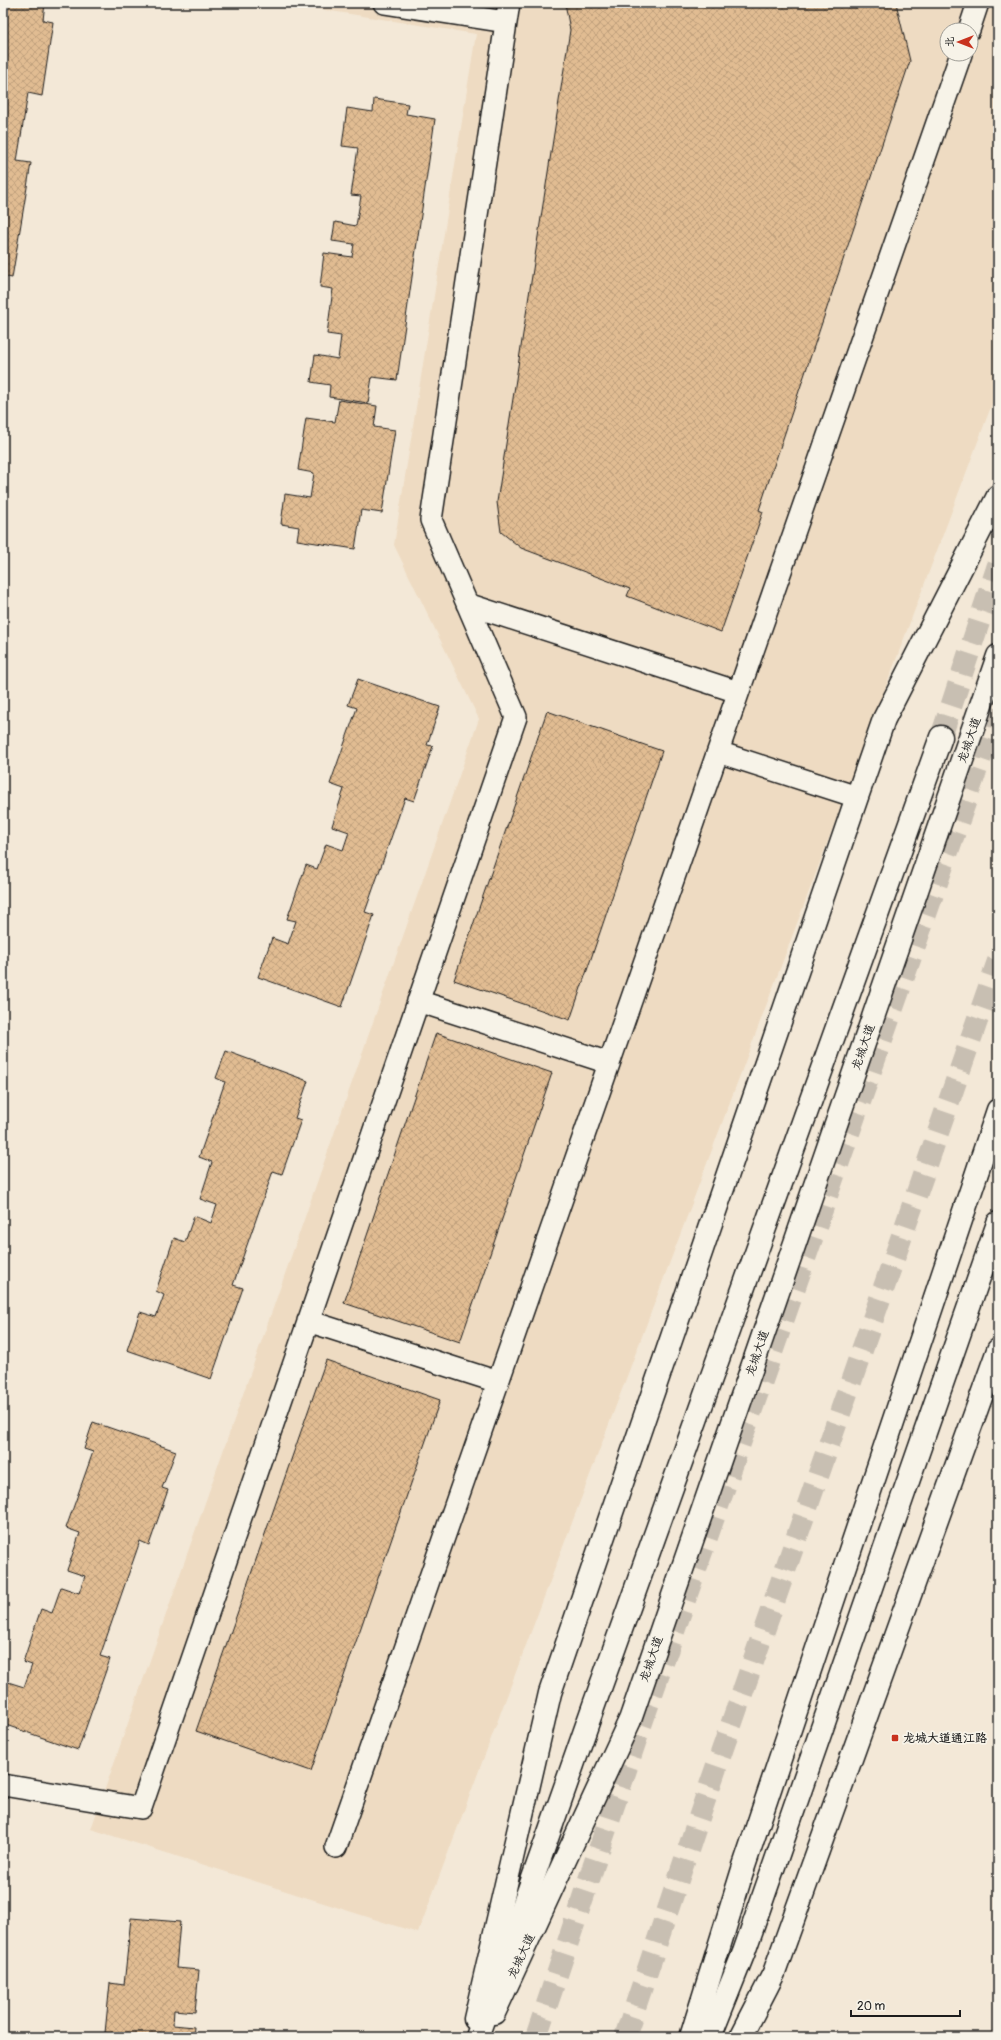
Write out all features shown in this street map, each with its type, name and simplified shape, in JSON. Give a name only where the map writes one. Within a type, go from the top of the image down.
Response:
[{"type":"main road","points":[[471,2037],[550,1692],[884,719],[998,496]]},
{"type":"main road","name":"龙城大道","points":[[483,2037],[630,1720],[998,656]]},
{"type":"main road","points":[[478,2037],[592,1713],[941,737]]},
{"type":"main road","points":[[691,2037],[744,1866],[998,1110]]},
{"type":"main road","points":[[710,2037],[747,1944],[998,1223]]},
{"type":"main road","points":[[740,2037],[774,1973],[998,1350]]},
{"type":"lane","points":[[3,1785],[141,1808],[516,717],[431,520],[507,13],[384,3]]},
{"type":"lane","points":[[972,22],[978,3]]},
{"type":"lane","points":[[336,1847],[958,62]]},
{"type":"lane","points":[[467,604],[738,692]]},
{"type":"lane","points":[[718,752],[857,797]]},
{"type":"lane","points":[[418,1001],[609,1063]]},
{"type":"lane","points":[[308,1321],[498,1382]]},
{"type":"shaded area","points":[[281,3],[998,3],[998,388],[418,1933],[91,1829],[479,719],[394,545],[476,34]]},
{"type":"building","points":[[3,3],[45,3],[43,20],[53,22],[42,96],[28,93],[17,161],[31,163],[12,278],[3,276]]},
{"type":"building","points":[[565,3],[896,3],[910,61],[759,510],[763,512],[721,632],[627,596],[630,589],[521,548],[501,532],[497,502],[570,30]]},
{"type":"building","points":[[374,99],[408,104],[406,114],[435,119],[397,380],[372,377],[368,403],[329,397],[330,385],[311,382],[315,355],[338,359],[341,336],[327,334],[333,289],[320,287],[324,253],[352,257],[354,244],[332,241],[335,222],[356,226],[361,196],[351,195],[358,148],[342,146],[347,108],[373,112]]},
{"type":"building","points":[[339,400],[377,406],[374,427],[395,430],[382,513],[361,510],[355,549],[297,540],[299,527],[281,524],[285,494],[310,498],[314,473],[298,470],[306,418],[335,422]]},
{"type":"building","points":[[358,679],[440,707],[427,745],[433,746],[414,801],[405,798],[365,912],[374,915],[342,1007],[258,977],[272,938],[288,944],[296,921],[287,919],[306,865],[317,869],[326,844],[343,850],[349,832],[332,826],[344,789],[330,784],[357,708],[348,705]]},
{"type":"building","points":[[547,711],[662,751],[570,1020],[454,980]]},
{"type":"building","points":[[436,1033],[552,1073],[460,1342],[344,1303]]},
{"type":"building","points":[[226,1051],[308,1081],[295,1118],[301,1120],[282,1174],[273,1171],[233,1285],[243,1288],[211,1379],[127,1350],[140,1312],[156,1317],[164,1295],[156,1291],[174,1238],[185,1242],[194,1216],[211,1223],[217,1205],[200,1199],[212,1162],[199,1157],[225,1082],[216,1078]]},
{"type":"building","points":[[326,1360],[440,1400],[311,1771],[196,1731]]},
{"type":"building","points":[[93,1422],[176,1451],[162,1488],[168,1490],[149,1545],[140,1541],[100,1656],[110,1659],[78,1750],[3,1724],[3,1695],[8,1682],[24,1687],[32,1665],[23,1662],[41,1609],[52,1613],[61,1587],[79,1593],[85,1576],[67,1570],[80,1533],[66,1528],[93,1452],[84,1449]]},
{"type":"building","points":[[131,1918],[180,1922],[176,1968],[199,1970],[195,2012],[174,2010],[173,2025],[194,2027],[193,2037],[117,2037],[117,2035],[105,2033],[110,1983],[124,1985]]},
{"type":"tunnel","points":[[941,737],[998,565]]},
{"type":"tunnel","points":[[536,2037],[640,1728],[998,709]]},
{"type":"tunnel","points":[[625,2037],[709,1788],[998,961]]},
{"type":"place","name":"龙城大道通江路","points":[[895,1738]]}]
